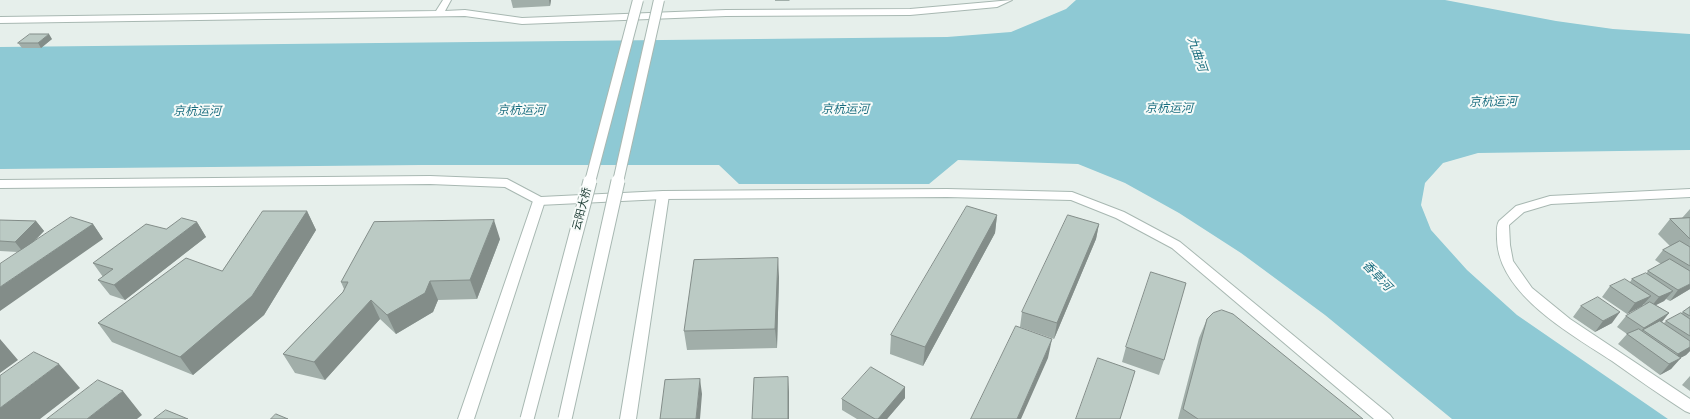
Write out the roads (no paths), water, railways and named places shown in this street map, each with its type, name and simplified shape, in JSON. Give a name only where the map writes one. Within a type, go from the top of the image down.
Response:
[{"type":"street","points":[[438,14],[447,0]]},
{"type":"street","name":"云阳大桥","points":[[527,419],[638,0]]},
{"type":"street","points":[[565,419],[659,0]]},
{"type":"street","points":[[0,20],[465,13],[522,21],[726,13],[910,12],[997,4],[1008,0]]},
{"type":"street","points":[[0,184],[430,180],[507,183],[538,201],[663,195],[947,193],[1072,196],[1120,214],[1176,246],[1385,419]]},
{"type":"street","points":[[1690,193],[1550,200],[1520,209],[1503,224],[1502,239],[1508,265],[1528,291],[1552,312],[1584,335],[1690,407]]},
{"type":"street","points":[[628,419],[663,195]]},
{"type":"street","points":[[466,419],[538,201]]},
{"type":"water","points":[[1076,0],[1445,0],[1556,21],[1613,29],[1690,34],[1690,150],[1478,153],[1443,163],[1425,183],[1421,205],[1431,230],[1467,270],[1517,315],[1668,419],[1452,419],[1325,315],[1241,253],[1179,213],[1125,183],[1078,164],[958,160],[929,184],[739,184],[719,165],[422,165],[0,169],[0,47],[947,37],[1011,32],[1066,9]]},
{"type":"water label","name":"九曲河","points":[[1197,54]]},
{"type":"water label","name":"京杭运河","points":[[1493,102]]},
{"type":"water label","name":"京杭运河","points":[[1169,108]]},
{"type":"water label","name":"京杭运河","points":[[845,109]]},
{"type":"water label","name":"京杭运河","points":[[521,110]]},
{"type":"water label","name":"京杭运河","points":[[197,111]]},
{"type":"water label","name":"香草河","points":[[1377,276]]}]
